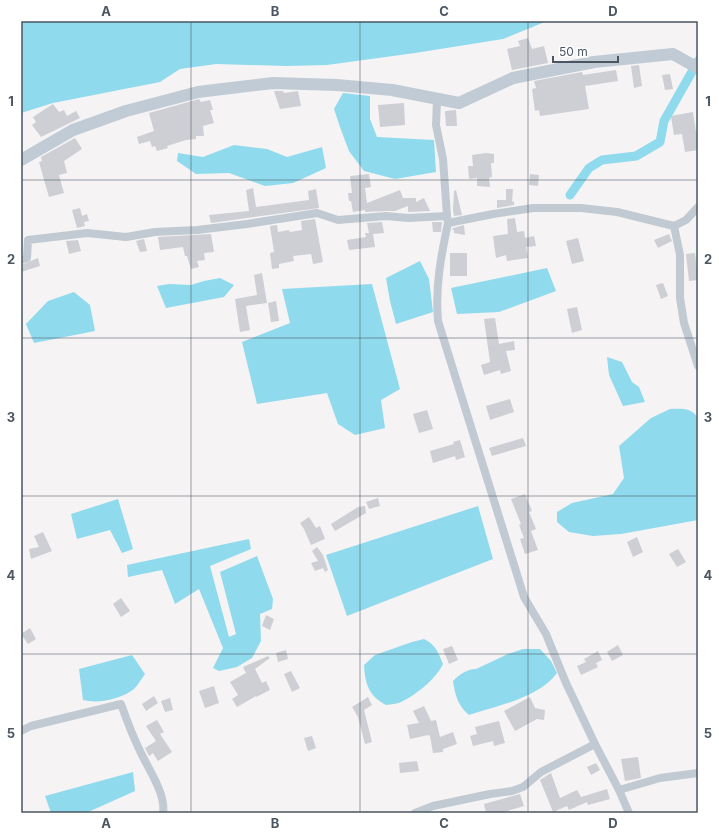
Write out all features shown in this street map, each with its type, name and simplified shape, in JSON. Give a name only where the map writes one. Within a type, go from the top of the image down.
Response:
[{"type":"main road","points":[[21,160],[73,130],[126,111],[198,92],[273,83],[337,85],[392,90],[436,100],[459,103],[513,78],[594,62],[673,54],[698,68]]},
{"type":"street","points":[[436,100],[436,125],[443,159],[448,219],[438,276],[438,321],[524,597],[546,634],[566,683],[629,813]]},
{"type":"street","points":[[21,260],[27,258],[28,240],[87,233],[126,236],[155,232],[197,230],[317,213],[338,220],[386,216],[448,219],[533,208],[581,208],[617,212],[674,226],[686,220],[698,207]]},
{"type":"street","points":[[674,226],[680,255],[680,298],[684,323],[698,366]]},
{"type":"street","points":[[21,731],[31,726],[121,704],[140,752],[161,795],[164,806],[163,813]]},
{"type":"street","points":[[415,813],[433,806],[512,791],[523,787],[541,772],[595,744]]},
{"type":"street","points":[[619,790],[660,778],[698,773]]},
{"type":"water","points":[[21,21],[547,21],[503,39],[327,65],[286,66],[216,64],[180,69],[160,82],[53,103],[21,113]]},
{"type":"water","points":[[343,93],[370,96],[370,119],[377,137],[434,140],[436,172],[395,179],[364,171],[349,151],[334,109]]},
{"type":"water","points":[[234,145],[267,149],[287,157],[322,147],[326,168],[293,183],[265,186],[229,173],[196,174],[177,161],[178,153],[203,157]]},
{"type":"water","points":[[420,261],[429,279],[433,312],[396,324],[386,278]]},
{"type":"water","points":[[547,268],[556,291],[499,312],[457,314],[451,288]]},
{"type":"water","points":[[220,278],[234,285],[224,297],[166,308],[157,286],[169,284],[191,285]]},
{"type":"water","points":[[372,284],[400,389],[381,400],[385,428],[355,435],[338,424],[327,393],[257,404],[242,342],[290,323],[282,289]]},
{"type":"water","points":[[74,292],[90,305],[95,331],[34,343],[26,324],[48,301]]},
{"type":"water","points":[[607,357],[622,362],[632,382],[639,387],[645,402],[623,406],[609,375]]},
{"type":"water","points":[[670,409],[689,410],[698,418],[698,520],[621,534],[593,536],[569,532],[557,522],[557,512],[572,503],[613,494],[624,478],[619,446],[651,418]]},
{"type":"water","points":[[118,499],[133,549],[122,553],[110,530],[77,539],[71,514]]},
{"type":"water","points":[[478,506],[493,559],[347,616],[326,555]]},
{"type":"water","points":[[249,539],[251,549],[210,566],[229,637],[236,634],[220,572],[257,556],[273,599],[272,609],[260,614],[261,641],[252,658],[237,667],[219,671],[213,668],[223,648],[199,589],[175,604],[162,570],[128,577],[127,565]]},
{"type":"water","points":[[424,639],[434,646],[438,652],[443,664],[440,670],[425,686],[407,699],[398,703],[386,705],[376,698],[369,689],[365,678],[364,665],[375,655]]},
{"type":"water","points":[[523,649],[540,649],[551,661],[557,673],[549,682],[528,695],[469,715],[465,712],[458,700],[453,681],[466,671],[476,669],[508,654]]},
{"type":"water","points":[[132,655],[145,674],[134,689],[123,696],[110,700],[83,700],[79,669]]},
{"type":"water","points":[[133,772],[135,791],[86,813],[51,813],[45,796]]},
{"type":"building","points":[[528,38],[532,49],[544,46],[548,63],[512,70],[507,49],[520,46],[518,41]]},
{"type":"building","points":[[639,65],[642,86],[634,88],[631,66]]},
{"type":"building","points":[[616,70],[618,81],[585,86],[589,109],[540,116],[539,110],[535,111],[532,89],[536,88],[534,81],[582,72],[583,75]]},
{"type":"building","points":[[670,74],[673,89],[665,90],[662,75]]},
{"type":"building","points":[[274,91],[283,91],[284,93],[298,91],[301,106],[280,109]]},
{"type":"building","points":[[199,99],[201,102],[210,100],[213,110],[210,110],[214,123],[203,126],[204,136],[196,136],[196,139],[186,140],[157,151],[155,146],[152,147],[150,141],[139,144],[137,137],[154,131],[149,113]]},
{"type":"building","points":[[404,103],[405,125],[380,127],[378,105]]},
{"type":"building","points":[[53,104],[59,112],[64,110],[67,116],[76,111],[80,118],[41,137],[32,125],[36,122],[33,117]]},
{"type":"building","points":[[456,110],[457,126],[446,126],[445,111]]},
{"type":"building","points":[[693,112],[696,132],[698,132],[698,150],[685,152],[682,134],[674,135],[671,116]]},
{"type":"building","points":[[75,138],[82,149],[64,161],[67,173],[59,175],[64,193],[49,197],[39,162],[42,161],[41,157]]},
{"type":"building","points":[[486,153],[494,154],[494,163],[491,163],[492,177],[489,178],[490,187],[477,186],[477,178],[469,179],[468,166],[473,166],[472,155]]},
{"type":"building","points":[[369,174],[371,187],[365,188],[367,203],[400,190],[403,198],[416,198],[416,202],[424,198],[430,211],[408,212],[408,206],[395,211],[365,212],[365,210],[353,212],[348,193],[352,193],[350,176]]},
{"type":"building","points":[[530,174],[539,175],[538,186],[529,185]]},
{"type":"building","points":[[253,188],[256,207],[309,200],[308,191],[316,189],[319,208],[211,223],[209,215],[249,211],[246,190]]},
{"type":"building","points":[[506,189],[513,189],[512,202],[514,201],[514,205],[497,208],[497,200],[506,200]]},
{"type":"building","points":[[456,190],[462,215],[454,216],[454,191]]},
{"type":"building","points":[[80,208],[82,216],[87,214],[89,221],[84,222],[85,226],[77,228],[72,210]]},
{"type":"building","points":[[515,218],[517,232],[524,231],[525,238],[534,236],[536,246],[526,247],[528,258],[507,261],[506,255],[496,258],[493,236],[508,234],[507,219]]},
{"type":"building","points":[[315,219],[323,262],[313,264],[311,254],[293,256],[294,261],[279,264],[279,268],[272,269],[270,253],[274,252],[270,226],[277,225],[278,232],[289,230],[290,232],[302,230],[301,221]]},
{"type":"building","points":[[382,222],[384,233],[373,234],[375,247],[349,250],[347,240],[366,237],[365,233],[369,233],[367,223]]},
{"type":"building","points":[[432,222],[442,222],[441,232],[433,232]]},
{"type":"building","points":[[464,225],[465,235],[454,233],[454,230],[452,230],[453,228]]},
{"type":"building","points":[[211,234],[214,252],[204,253],[205,260],[197,261],[199,267],[191,269],[183,247],[160,250],[158,237]]},
{"type":"building","points":[[669,234],[672,241],[658,248],[654,240]]},
{"type":"building","points":[[578,238],[584,261],[572,264],[566,241]]},
{"type":"building","points":[[144,239],[147,251],[140,252],[136,241]]},
{"type":"building","points":[[78,240],[81,251],[69,254],[66,241]]},
{"type":"building","points":[[450,253],[467,253],[467,276],[450,276]]},
{"type":"building","points":[[695,253],[698,280],[689,281],[686,254]]},
{"type":"building","points":[[38,258],[40,266],[21,272],[21,265]]},
{"type":"building","points":[[262,273],[267,303],[246,306],[250,330],[240,332],[235,299],[257,295],[254,275]]},
{"type":"building","points":[[663,283],[668,296],[661,299],[656,285]]},
{"type":"building","points":[[276,301],[279,321],[271,322],[268,303]]},
{"type":"building","points":[[577,307],[582,330],[572,333],[567,309]]},
{"type":"building","points":[[495,318],[499,344],[514,341],[515,350],[506,351],[511,371],[501,374],[500,370],[484,375],[481,365],[490,362],[484,319]]},
{"type":"building","points":[[510,399],[514,412],[490,420],[486,406]]},
{"type":"building","points":[[427,410],[433,429],[419,433],[413,414]]},
{"type":"building","points":[[523,438],[526,446],[492,456],[489,448]]},
{"type":"building","points":[[460,440],[465,457],[456,460],[455,456],[433,463],[430,451],[454,444],[453,442]]},
{"type":"building","points":[[525,494],[532,511],[529,512],[536,529],[531,531],[538,550],[525,554],[520,539],[524,538],[519,525],[521,524],[511,499]]},
{"type":"building","points":[[378,498],[380,506],[369,509],[366,502]]},
{"type":"building","points":[[365,506],[366,513],[335,531],[331,524],[358,507]]},
{"type":"building","points":[[309,517],[316,528],[320,526],[325,539],[311,545],[300,523]]},
{"type":"building","points":[[43,532],[52,551],[31,559],[29,549],[39,547],[34,536]]},
{"type":"building","points":[[637,537],[643,552],[633,557],[627,542]]},
{"type":"building","points":[[317,547],[323,555],[328,570],[325,572],[323,568],[315,571],[311,563],[318,561],[312,551]]},
{"type":"building","points":[[678,549],[686,562],[677,567],[669,554]]},
{"type":"building","points":[[121,598],[130,611],[121,617],[113,604]]},
{"type":"building","points":[[266,615],[274,619],[270,630],[262,626]]},
{"type":"building","points":[[30,628],[36,639],[28,644],[21,634]]},
{"type":"building","points":[[618,645],[623,655],[612,661],[607,652]]},
{"type":"building","points":[[452,646],[458,660],[449,664],[443,649]]},
{"type":"building","points":[[286,650],[288,659],[278,662],[276,653]]},
{"type":"building","points":[[598,651],[602,660],[596,663],[598,667],[581,675],[577,666],[586,662],[584,659]]},
{"type":"building","points":[[268,656],[270,658],[255,669],[262,683],[266,681],[270,690],[237,707],[232,699],[238,695],[230,682],[246,673],[243,667]]},
{"type":"building","points":[[291,671],[300,688],[292,692],[284,674]]},
{"type":"building","points":[[214,686],[219,703],[205,708],[199,691]]},
{"type":"building","points":[[154,696],[158,703],[146,711],[142,704]]},
{"type":"building","points":[[368,697],[372,705],[364,710],[372,742],[365,744],[358,717],[352,707]]},
{"type":"building","points":[[530,697],[535,708],[545,710],[544,720],[537,719],[515,731],[504,711]]},
{"type":"building","points":[[170,698],[173,710],[165,712],[161,701]]},
{"type":"building","points":[[424,706],[431,721],[436,720],[440,737],[453,732],[457,744],[443,749],[443,752],[433,753],[430,736],[428,735],[410,739],[407,725],[419,723],[413,711]]},
{"type":"building","points":[[157,720],[164,732],[160,734],[172,752],[158,761],[153,753],[149,756],[145,748],[156,741],[146,726]]},
{"type":"building","points":[[499,721],[505,743],[494,746],[493,741],[473,746],[470,736],[477,734],[475,727]]},
{"type":"building","points":[[312,736],[316,748],[308,751],[304,738]]},
{"type":"building","points":[[638,757],[641,778],[625,781],[621,759]]},
{"type":"building","points":[[417,761],[419,771],[400,773],[399,763]]},
{"type":"building","points":[[596,763],[600,770],[591,775],[587,767]]},
{"type":"building","points":[[551,773],[560,798],[577,790],[581,797],[607,789],[610,799],[588,805],[587,802],[569,810],[567,806],[553,812],[540,780]]},
{"type":"building","points":[[520,794],[524,806],[501,813],[486,813],[484,804]]},
{"type":"waterway","points":[[570,195],[589,168],[602,160],[636,156],[660,142],[664,121],[698,61]]}]
